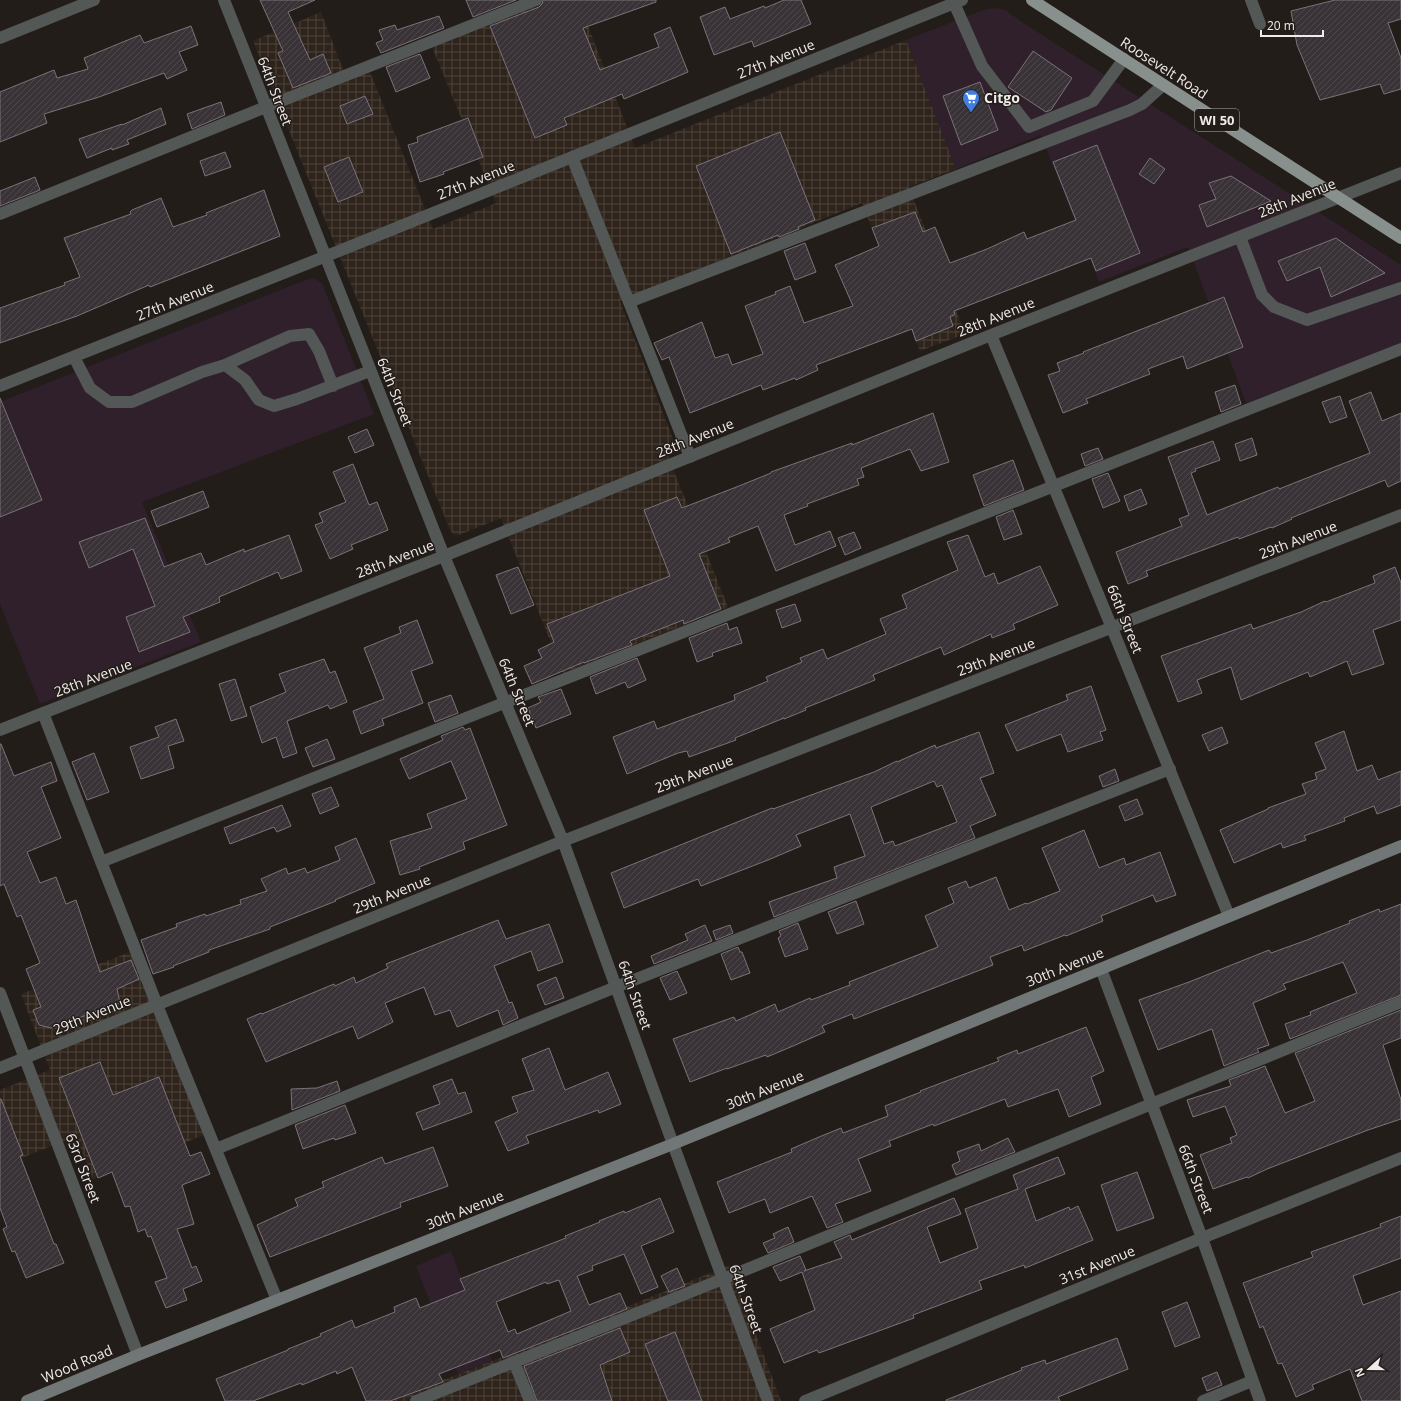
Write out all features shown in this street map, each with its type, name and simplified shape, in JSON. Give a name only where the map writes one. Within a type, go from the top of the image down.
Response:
[{"type":"main road","name":"Roosevelt Road","points":[[1035,0],[1163,85],[1401,238]]},
{"type":"street","points":[[0,38],[94,0]]},
{"type":"street","name":"64th Street","points":[[224,0],[324,257],[444,556],[563,841],[768,1401]]},
{"type":"street","points":[[0,214],[536,0]]},
{"type":"street","points":[[1251,0],[1260,24]]},
{"type":"street","points":[[958,2],[982,66],[1028,127],[1093,101],[1124,59]]},
{"type":"street","name":"27th Avenue","points":[[0,386],[958,2]]},
{"type":"street","points":[[629,302],[1130,110],[1142,104],[1163,85]]},
{"type":"street","points":[[572,157],[690,457]]},
{"type":"street","name":"28th Avenue","points":[[0,730],[444,556],[991,335],[1401,173]]},
{"type":"street","points":[[1240,237],[1262,295],[1274,307],[1307,320],[1401,288]]},
{"type":"street","points":[[74,357],[90,388],[109,402],[132,402],[202,372],[225,365],[290,336],[309,334],[319,351],[333,386]]},
{"type":"street","name":"66th Street","points":[[991,335],[1229,916]]},
{"type":"street","points":[[101,862],[1401,349]]},
{"type":"street","points":[[225,365],[245,380],[259,400],[274,406],[333,386],[370,371]]},
{"type":"street","name":"29th Avenue","points":[[0,1068],[563,841],[1401,515]]},
{"type":"street","points":[[44,713],[157,1004],[277,1300]]},
{"type":"street","points":[[216,1149],[616,987],[1170,769]]},
{"type":"street","name":"30th Avenue","points":[[138,1355],[673,1144],[1401,846]]},
{"type":"street","name":"66th Street","points":[[1100,969],[1202,1238],[1260,1401]]},
{"type":"street","name":"63rd Street","points":[[0,993],[138,1355]]},
{"type":"street","points":[[416,1401],[723,1279],[1401,1002]]},
{"type":"street","name":"31st Avenue","points":[[804,1401],[1401,1158]]},
{"type":"street","name":"Wood Road","points":[[27,1401],[138,1355]]},
{"type":"street","points":[[514,1362],[530,1401]]},
{"type":"street","points":[[1202,1401],[1252,1381]]},
{"type":"shaded area","points":[[549,0],[578,0],[635,148],[906,40],[956,169],[909,187],[965,334],[920,351],[862,203],[620,301],[676,447],[666,451],[728,607],[563,673],[501,518],[459,535],[454,535],[450,530],[253,41],[321,12],[347,80],[370,72],[433,229],[496,203],[432,47]]},
{"type":"shaded area","points":[[995,8],[1005,10],[1401,265],[1401,343],[1246,403],[1188,247],[1099,282],[1041,135],[956,169],[906,40],[986,9]]},
{"type":"shaded area","points":[[314,278],[322,283],[374,414],[142,502],[201,642],[40,704],[0,604],[0,402],[303,281]]},
{"type":"shaded area","points":[[130,952],[204,1135],[93,1179],[76,1136],[0,1167],[0,1090],[50,1070],[21,994]]},
{"type":"shaded area","points":[[451,1251],[492,1361],[458,1374],[416,1266]]},
{"type":"shaded area","points":[[730,1265],[781,1401],[389,1401],[492,1361]]},
{"type":"building","points":[[260,0],[315,0],[288,12],[310,60],[323,54],[331,73],[293,88],[278,53],[283,51]]},
{"type":"building","points":[[466,0],[516,0],[473,17]]},
{"type":"building","points":[[543,0],[656,0],[656,2],[583,28],[600,70],[659,47],[654,34],[670,27],[688,72],[624,99],[622,94],[564,118],[567,125],[535,138],[490,26],[539,7]]},
{"type":"building","points":[[784,0],[801,0],[811,24],[754,47],[752,41],[714,55],[700,17],[725,7],[730,19],[764,6],[765,8]]},
{"type":"building","points":[[1335,0],[1401,0],[1401,19],[1388,23],[1401,58],[1401,89],[1384,94],[1380,84],[1320,100],[1297,45],[1291,11]]},
{"type":"building","points":[[439,16],[444,28],[381,53],[376,43],[383,40],[379,30],[395,25],[397,30]]},
{"type":"building","points":[[191,26],[198,45],[179,52],[187,70],[167,79],[164,73],[99,97],[44,114],[47,123],[0,142],[0,92],[54,70],[57,78],[88,69],[84,58],[140,35],[144,43]]},
{"type":"building","name":"Citgo","points":[[1033,51],[1072,78],[1051,110],[1046,112],[1008,87]]},
{"type":"building","points":[[420,54],[430,78],[396,92],[386,67]]},
{"type":"building","name":"Citgo","points":[[980,82],[998,130],[961,145],[943,96]]},
{"type":"building","points":[[365,96],[373,114],[347,124],[340,106]]},
{"type":"building","points":[[221,102],[225,115],[192,129],[187,114]]},
{"type":"building","points":[[161,108],[166,124],[127,140],[129,144],[112,150],[112,148],[87,158],[79,139],[122,125]]},
{"type":"building","points":[[468,118],[483,157],[443,172],[444,174],[420,182],[408,145],[418,142],[417,137]]},
{"type":"building","points":[[780,132],[815,220],[798,227],[799,229],[779,237],[778,235],[731,254],[696,166]]},
{"type":"building","points":[[1097,145],[1140,253],[1096,271],[1091,258],[954,311],[955,314],[950,317],[953,326],[916,341],[912,329],[816,365],[818,370],[796,380],[795,378],[763,390],[761,385],[690,413],[669,357],[662,360],[654,343],[702,322],[715,358],[728,354],[732,365],[763,354],[745,306],[776,294],[775,292],[790,286],[804,323],[853,306],[835,265],[879,246],[872,228],[915,212],[923,232],[935,227],[950,263],[987,249],[1024,232],[1027,239],[1076,220],[1053,162]]},
{"type":"building","points":[[225,152],[231,167],[205,176],[200,161]]},
{"type":"building","points":[[349,157],[363,192],[338,202],[324,167]]},
{"type":"building","points":[[1150,158],[1165,169],[1154,184],[1139,174]]},
{"type":"building","points":[[1231,176],[1271,201],[1207,227],[1199,205],[1216,199],[1209,183]]},
{"type":"building","points":[[35,177],[40,190],[0,206],[0,191]]},
{"type":"building","points":[[264,190],[280,236],[150,287],[149,285],[77,316],[0,343],[0,308],[65,285],[64,283],[80,277],[64,238],[131,214],[130,212],[132,210],[161,198],[173,227],[207,215],[206,213]]},
{"type":"building","points":[[1336,238],[1385,273],[1331,297],[1320,267],[1287,281],[1278,261]]},
{"type":"building","points":[[805,243],[816,272],[795,280],[784,251]]},
{"type":"building","points":[[1224,297],[1243,347],[1187,369],[1183,356],[1148,369],[1150,374],[1086,399],[1088,403],[1063,413],[1048,375],[1060,371],[1057,363]]},
{"type":"building","points":[[1235,385],[1241,404],[1221,412],[1215,392]]},
{"type":"building","points":[[1371,392],[1382,421],[1401,413],[1401,481],[1388,487],[1385,480],[1291,518],[1292,519],[1272,528],[1271,527],[1239,539],[1238,537],[1146,571],[1148,576],[1128,584],[1116,552],[1182,526],[1179,519],[1189,515],[1168,457],[1213,441],[1220,460],[1195,469],[1196,471],[1191,473],[1207,515],[1278,487],[1279,489],[1370,453],[1349,401]]},
{"type":"building","points":[[1340,396],[1347,417],[1330,423],[1322,402]]},
{"type":"building","points":[[0,398],[42,500],[0,517]]},
{"type":"building","points":[[933,413],[949,462],[921,471],[910,449],[861,468],[864,477],[857,479],[859,485],[807,504],[808,506],[784,515],[795,545],[830,531],[836,546],[776,571],[758,526],[728,538],[730,542],[699,554],[721,609],[684,624],[683,620],[630,641],[632,645],[584,662],[532,684],[524,666],[542,658],[538,650],[554,642],[547,624],[670,576],[644,510],[677,497],[682,508],[771,472],[852,443],[852,445]]},
{"type":"building","points":[[367,429],[374,445],[355,453],[348,437]]},
{"type":"building","points":[[1252,438],[1257,455],[1240,461],[1235,444]]},
{"type":"building","points":[[1098,448],[1103,459],[1085,466],[1081,454]]},
{"type":"building","points":[[1013,460],[1024,490],[984,506],[973,475]]},
{"type":"building","points":[[353,464],[369,505],[377,502],[388,530],[351,545],[353,549],[330,559],[315,525],[323,522],[319,513],[346,502],[333,472]]},
{"type":"building","points":[[1108,473],[1120,501],[1103,508],[1092,479]]},
{"type":"building","points":[[1141,489],[1147,504],[1129,511],[1124,496]]},
{"type":"building","points":[[203,491],[209,507],[157,527],[151,511]]},
{"type":"building","points":[[1013,510],[1022,534],[1004,540],[996,517]]},
{"type":"building","points":[[145,518],[164,567],[201,553],[206,565],[244,549],[244,552],[289,535],[302,571],[281,579],[278,572],[219,597],[220,602],[183,617],[190,632],[139,652],[126,617],[155,606],[133,549],[89,568],[79,542]]},
{"type":"building","points":[[854,532],[861,548],[845,555],[838,538]]},
{"type":"building","points":[[968,535],[985,577],[994,573],[998,584],[1040,566],[1058,605],[1013,624],[1015,629],[992,638],[991,634],[944,655],[941,647],[873,675],[875,680],[805,708],[806,710],[735,738],[736,740],[689,757],[687,751],[678,753],[627,774],[613,737],[654,721],[657,729],[735,700],[734,695],[768,681],[766,677],[802,662],[800,658],[823,649],[827,659],[886,634],[880,619],[907,608],[902,595],[958,570],[947,542]]},
{"type":"building","points":[[518,567],[534,605],[511,614],[496,575]]},
{"type":"building","points":[[1395,567],[1401,583],[1401,620],[1373,630],[1384,664],[1352,675],[1347,661],[1310,677],[1308,672],[1241,700],[1231,667],[1197,680],[1202,693],[1178,702],[1161,656],[1251,624],[1253,629],[1301,612],[1325,601],[1326,602],[1375,583],[1373,576]]},
{"type":"building","points":[[795,604],[801,621],[782,628],[776,610]]},
{"type":"building","points":[[417,620],[433,663],[411,671],[423,703],[382,719],[384,725],[361,734],[353,711],[384,699],[364,648],[401,633],[399,627]]},
{"type":"building","points":[[727,623],[729,630],[737,627],[742,643],[712,653],[713,656],[697,662],[689,638]]},
{"type":"building","points":[[637,658],[646,680],[628,688],[625,682],[596,694],[590,677]]},
{"type":"building","points":[[324,659],[330,673],[335,671],[347,702],[330,709],[328,705],[287,721],[297,753],[283,758],[276,737],[262,743],[250,707],[286,692],[279,674]]},
{"type":"building","points":[[235,679],[247,716],[231,721],[219,684]]},
{"type":"building","points":[[1091,686],[1106,730],[1100,732],[1103,740],[1068,752],[1061,734],[1017,751],[1005,725],[1068,700],[1066,695]]},
{"type":"building","points":[[561,689],[571,714],[536,728],[528,708],[541,702],[538,697]]},
{"type":"building","points":[[451,695],[458,713],[435,722],[428,703]]},
{"type":"building","points":[[176,719],[184,741],[168,746],[174,768],[141,779],[130,747],[159,737],[155,727]]},
{"type":"building","points":[[463,727],[465,730],[470,728],[507,825],[463,842],[465,849],[419,867],[420,869],[400,875],[390,841],[432,828],[427,814],[467,799],[451,761],[409,779],[400,759],[443,740],[441,736]]},
{"type":"building","points":[[1222,727],[1228,743],[1209,751],[1202,735]]},
{"type":"building","points":[[1344,731],[1357,771],[1372,765],[1378,780],[1401,771],[1401,805],[1377,814],[1374,806],[1344,818],[1345,821],[1304,836],[1306,840],[1283,848],[1281,843],[1234,863],[1220,830],[1268,808],[1306,794],[1302,784],[1317,779],[1315,773],[1326,769],[1315,743]]},
{"type":"building","points":[[979,732],[994,773],[980,778],[996,815],[970,826],[975,838],[774,917],[769,902],[837,878],[834,867],[865,856],[850,814],[796,835],[801,846],[768,860],[701,886],[698,879],[624,908],[611,873],[772,808],[773,809],[874,772],[935,745],[936,748]],"holes":[[[934,781],[937,787],[942,785],[957,822],[895,846],[893,841],[884,844],[871,807]]]},
{"type":"building","points":[[327,739],[335,759],[313,767],[305,748]]},
{"type":"building","points":[[0,744],[14,776],[51,762],[57,781],[41,787],[61,838],[27,852],[40,883],[56,877],[66,904],[76,900],[100,972],[131,960],[139,979],[117,989],[120,1003],[51,1028],[39,1025],[33,1010],[41,1007],[26,969],[40,963],[21,915],[17,917],[4,884],[0,886]]},
{"type":"building","points":[[94,753],[109,792],[87,800],[72,762]]},
{"type":"building","points":[[1115,769],[1119,781],[1103,787],[1099,776]]},
{"type":"building","points":[[331,787],[339,806],[320,814],[312,794]]},
{"type":"building","points":[[1137,799],[1143,814],[1125,821],[1119,806]]},
{"type":"building","points":[[282,805],[291,826],[277,832],[274,827],[230,844],[224,828]]},
{"type":"building","points":[[1084,830],[1099,868],[1124,858],[1126,865],[1160,852],[1176,895],[1156,902],[1153,895],[1101,916],[1103,921],[1066,936],[1065,935],[1024,951],[1022,945],[990,957],[993,965],[854,1019],[852,1014],[822,1026],[825,1032],[767,1057],[766,1055],[690,1082],[673,1039],[734,1017],[736,1021],[775,1004],[778,1012],[810,998],[811,1000],[850,985],[849,982],[938,947],[925,916],[954,903],[948,888],[966,881],[969,888],[996,877],[1009,910],[1060,891],[1042,848]]},
{"type":"building","points":[[356,838],[375,883],[335,900],[336,901],[270,927],[270,929],[209,950],[209,952],[173,966],[174,967],[153,974],[141,940],[177,927],[176,924],[241,904],[240,900],[267,891],[261,879],[286,868],[288,874],[305,868],[307,873],[340,860],[335,847]]},
{"type":"building","points":[[856,901],[864,924],[837,934],[828,912]]},
{"type":"building","points":[[1401,904],[1401,995],[1290,1039],[1285,1024],[1311,1015],[1310,1012],[1357,993],[1343,962],[1283,984],[1286,989],[1253,1003],[1269,1045],[1257,1049],[1259,1052],[1224,1066],[1212,1029],[1158,1050],[1139,1000],[1269,950],[1271,953],[1307,940],[1350,923],[1349,921],[1379,909],[1380,912]]},
{"type":"building","points":[[498,920],[506,939],[549,924],[563,962],[538,971],[531,951],[494,966],[509,1003],[512,1002],[518,1018],[503,1025],[498,1010],[457,1027],[450,1010],[435,1015],[424,987],[385,1003],[393,1022],[358,1039],[353,1026],[266,1062],[247,1019],[334,984],[335,986],[354,977],[356,983],[388,968],[386,964]]},
{"type":"building","points":[[798,923],[808,949],[785,957],[778,938],[781,936],[779,931]]},
{"type":"building","points":[[705,925],[712,941],[654,964],[651,956],[688,940],[685,934]]},
{"type":"building","points":[[730,925],[733,933],[716,940],[713,931]]},
{"type":"building","points":[[738,947],[740,952],[742,952],[750,973],[731,980],[721,954]]},
{"type":"building","points":[[677,971],[687,993],[670,1000],[660,978]]},
{"type":"building","points":[[556,977],[564,998],[545,1005],[537,985]]},
{"type":"building","points":[[1401,1010],[1401,1038],[1383,1045],[1401,1100],[1401,1119],[1368,1130],[1267,1169],[1248,1178],[1247,1177],[1213,1189],[1200,1155],[1232,1143],[1230,1138],[1237,1135],[1225,1106],[1193,1117],[1187,1100],[1231,1086],[1229,1080],[1265,1066],[1285,1113],[1315,1101],[1295,1053]]},
{"type":"building","points":[[1086,1027],[1104,1071],[1091,1077],[1101,1104],[1069,1117],[1058,1089],[1008,1107],[1005,1099],[934,1126],[933,1124],[889,1141],[891,1146],[858,1159],[871,1191],[835,1204],[843,1222],[827,1228],[812,1196],[770,1213],[765,1199],[729,1213],[717,1182],[792,1152],[791,1149],[841,1128],[843,1133],[888,1116],[885,1106],[999,1061],[997,1058],[1017,1050],[1018,1054]]},
{"type":"building","points":[[549,1048],[565,1090],[608,1072],[621,1104],[599,1113],[598,1110],[526,1136],[529,1143],[508,1151],[495,1122],[518,1112],[512,1097],[534,1090],[522,1059]]},
{"type":"building","points":[[100,1062],[113,1095],[159,1077],[190,1156],[201,1152],[210,1174],[182,1185],[194,1224],[177,1229],[192,1268],[196,1266],[202,1281],[183,1289],[187,1300],[166,1308],[155,1282],[167,1278],[151,1236],[148,1237],[145,1229],[138,1232],[130,1206],[125,1207],[112,1172],[98,1178],[59,1078]]},
{"type":"building","points":[[452,1079],[458,1094],[465,1092],[472,1112],[423,1130],[416,1113],[440,1104],[433,1086]]},
{"type":"building","points":[[337,1081],[340,1091],[292,1110],[291,1089],[317,1088]]},
{"type":"building","points":[[0,1099],[23,1155],[20,1156],[54,1244],[56,1244],[64,1263],[26,1278],[15,1251],[12,1252],[3,1229],[7,1227],[0,1208]]},
{"type":"building","points":[[345,1105],[356,1133],[335,1140],[334,1138],[303,1149],[295,1125]]},
{"type":"building","points":[[1008,1138],[1015,1152],[956,1175],[952,1165],[960,1161],[957,1152],[979,1144],[981,1151]]},
{"type":"building","points":[[433,1147],[448,1186],[400,1203],[401,1207],[270,1257],[257,1225],[298,1206],[295,1199],[324,1187],[322,1182],[382,1157],[385,1164]]},
{"type":"building","points":[[1058,1157],[1065,1174],[1025,1189],[1036,1221],[1069,1207],[1070,1210],[1078,1206],[1093,1240],[1025,1268],[1024,1265],[979,1281],[982,1289],[913,1315],[914,1318],[819,1353],[817,1350],[784,1363],[770,1329],[815,1310],[802,1272],[780,1281],[773,1267],[800,1256],[806,1270],[804,1271],[842,1258],[834,1242],[850,1235],[852,1240],[954,1198],[961,1214],[927,1227],[940,1263],[978,1248],[965,1209],[1018,1189],[1013,1175]]},
{"type":"building","points":[[1137,1172],[1154,1218],[1117,1231],[1101,1185]]},
{"type":"building","points":[[660,1198],[674,1232],[641,1246],[658,1287],[641,1294],[624,1254],[592,1266],[593,1270],[577,1276],[589,1305],[620,1293],[627,1309],[503,1358],[500,1350],[439,1374],[443,1382],[390,1401],[366,1401],[352,1367],[337,1374],[336,1371],[302,1385],[301,1383],[253,1401],[225,1401],[216,1379],[321,1336],[320,1334],[352,1320],[355,1328],[395,1312],[394,1307],[416,1298],[420,1308],[465,1290],[460,1279],[566,1238],[565,1236],[624,1211],[625,1213]],"holes":[[[559,1280],[571,1311],[517,1334],[515,1329],[508,1332],[496,1302],[546,1282],[547,1284]]]},
{"type":"building","points":[[1401,1216],[1401,1258],[1353,1276],[1363,1305],[1401,1291],[1401,1401],[1362,1401],[1350,1369],[1312,1385],[1314,1389],[1296,1397],[1282,1363],[1278,1364],[1263,1326],[1260,1328],[1243,1283],[1313,1257],[1311,1252],[1381,1227],[1380,1224]]},
{"type":"building","points":[[788,1227],[794,1242],[768,1253],[763,1243],[775,1238],[773,1234]]},
{"type":"building","points":[[677,1268],[685,1286],[669,1292],[661,1276]]},
{"type":"building","points":[[1187,1302],[1200,1337],[1175,1347],[1162,1312]]},
{"type":"building","points":[[620,1328],[630,1352],[600,1365],[612,1401],[537,1401],[524,1366]]},
{"type":"building","points":[[675,1332],[702,1401],[668,1401],[645,1344]]},
{"type":"building","points":[[1117,1338],[1128,1369],[1058,1397],[1060,1401],[946,1401],[1022,1370],[1021,1368],[1045,1360],[1046,1364]]},
{"type":"building","points":[[1217,1372],[1222,1385],[1207,1391],[1202,1378]]},
{"type":"place","name":"Citgo","points":[[971,113]]}]
